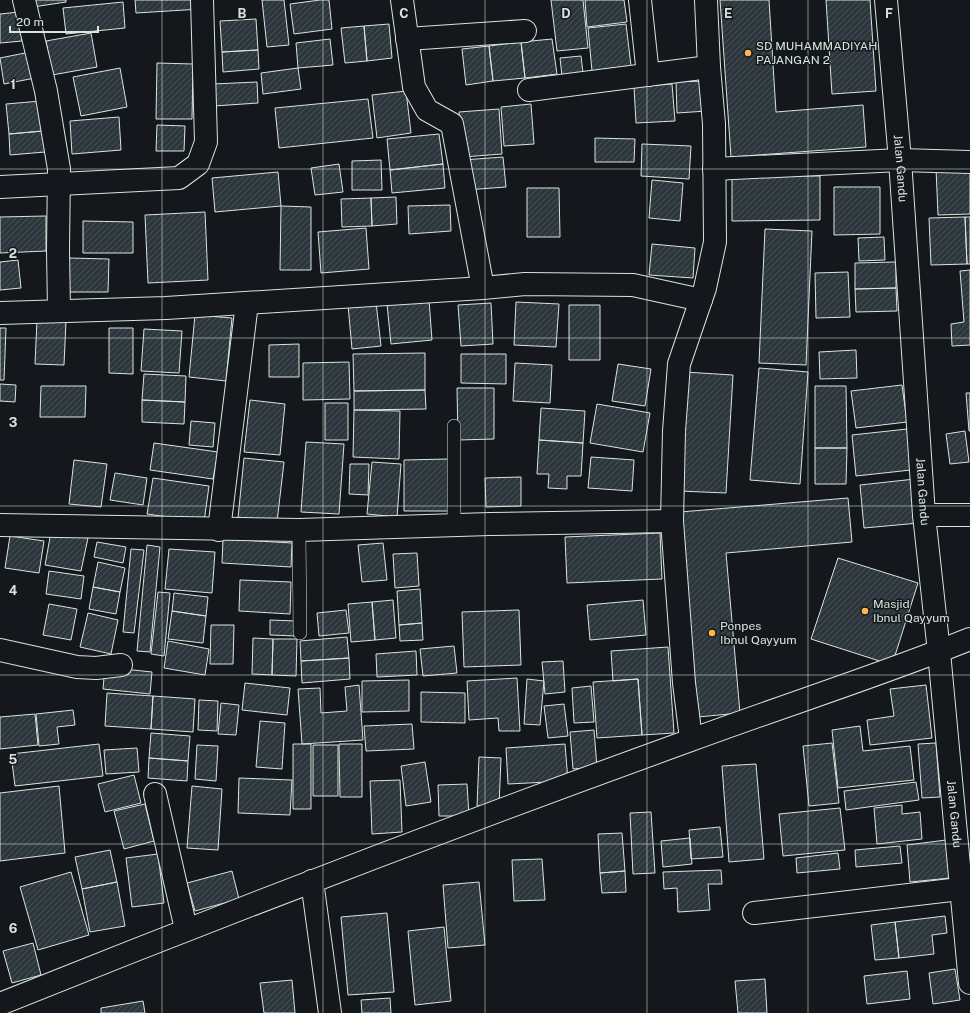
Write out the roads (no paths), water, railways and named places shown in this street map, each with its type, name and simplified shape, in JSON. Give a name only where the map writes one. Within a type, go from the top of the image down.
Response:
[{"type":"street","points":[[24,0],[46,91],[59,169],[59,311]]},
{"type":"street","points":[[0,187],[179,178],[198,164],[206,142],[202,0]]},
{"type":"street","points":[[402,0],[414,87],[427,110],[452,124],[483,288]]},
{"type":"street","points":[[640,0],[648,75]]},
{"type":"street","points":[[691,739],[684,683],[672,521],[674,431],[679,364],[701,300],[715,242],[714,124],[709,67],[706,0]]},
{"type":"street","name":"Jalan Gandu","points":[[886,0],[900,160],[924,515],[940,652],[960,889],[970,983]]},
{"type":"street","points":[[407,39],[525,31]]},
{"type":"street","points":[[529,90],[709,67]]},
{"type":"street","points":[[714,169],[900,160],[970,162]]},
{"type":"street","points":[[0,313],[166,308],[525,284],[633,285],[701,300]]},
{"type":"street","points":[[219,530],[247,303]]},
{"type":"street","points":[[924,515],[970,515]]},
{"type":"street","points":[[0,525],[219,530],[299,530],[454,525],[672,521]]},
{"type":"street","points":[[0,1002],[312,880],[691,739],[940,652],[970,639]]},
{"type":"street","points":[[0,650],[77,667],[96,668],[121,665]]},
{"type":"street","points":[[155,794],[186,929]]},
{"type":"street","points":[[312,880],[330,1013]]},
{"type":"street","points":[[754,913],[960,889]]},
{"type":"lane","points":[[454,426],[454,525]]},
{"type":"lane","points":[[299,530],[300,633]]},
{"type":"place","name":"SD MUHAMMADIYAH PAJANGAN 2","points":[[748,53]]},
{"type":"place","name":"Masjid Ibnul Qayyum","points":[[865,611]]},
{"type":"place","name":"Ponpes Ibnul Qayyum","points":[[712,633]]}]
